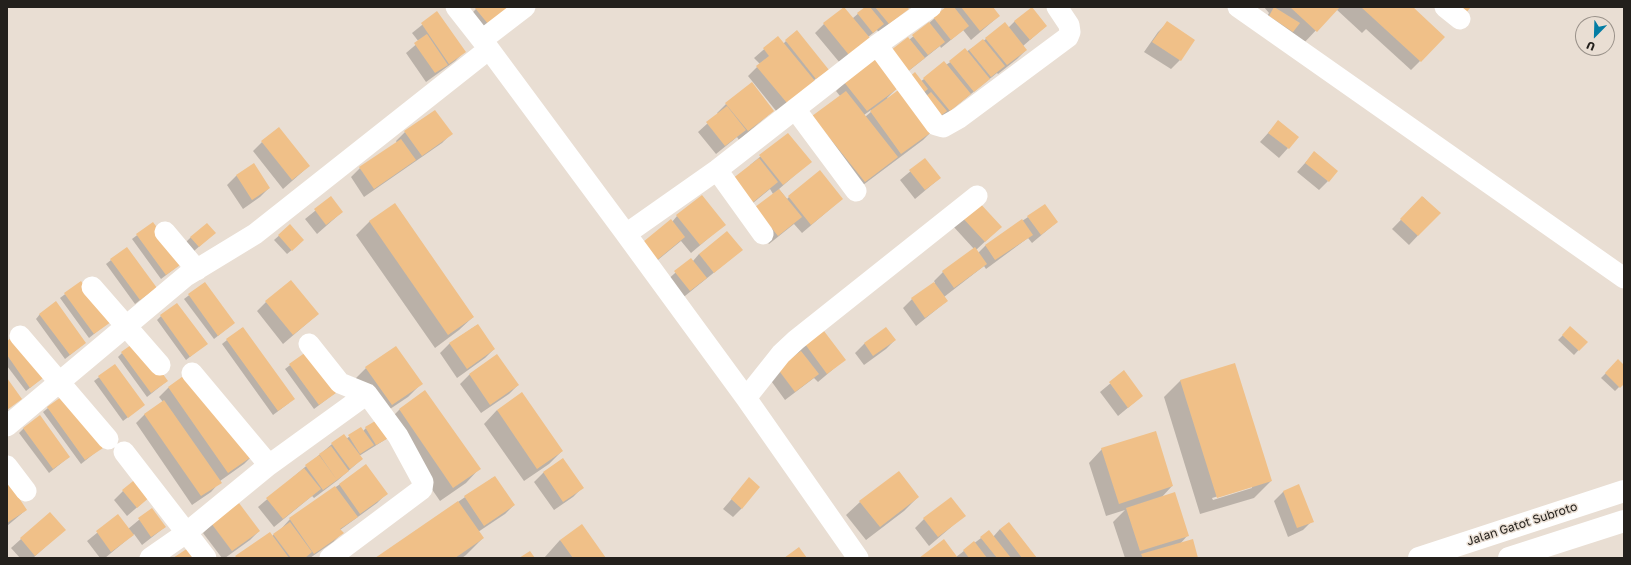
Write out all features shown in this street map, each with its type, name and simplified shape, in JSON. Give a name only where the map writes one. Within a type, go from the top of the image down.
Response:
[{"type":"street","points":[[456,7],[486,44],[746,398],[858,558]]},
{"type":"street","points":[[7,426],[186,276],[255,234],[486,44],[525,7]]},
{"type":"street","points":[[626,234],[717,170],[876,45],[930,7]]},
{"type":"street","points":[[876,45],[936,125],[943,127],[959,118],[1068,38],[1070,25],[1057,7]]},
{"type":"street","points":[[1238,7],[1624,278]]},
{"type":"street","points":[[795,109],[856,191]]},
{"type":"street","points":[[717,170],[763,234]]},
{"type":"street","points":[[746,398],[781,354],[796,340],[977,196]]},
{"type":"street","points":[[165,232],[196,270]]},
{"type":"street","points":[[92,287],[160,365]]},
{"type":"street","points":[[20,336],[108,439]]},
{"type":"street","points":[[309,344],[340,383],[368,394],[398,436],[423,482],[422,489],[330,558]]},
{"type":"street","points":[[192,373],[269,465]]},
{"type":"street","points":[[150,558],[186,533],[269,465],[368,394]]},
{"type":"street","points":[[124,452],[206,558]]},
{"type":"street","points":[[7,466],[26,491]]},
{"type":"street","name":"Jalan Gatot Subroto","points":[[1419,558],[1624,490]]},
{"type":"street","points":[[1509,558],[1624,521]]},
{"type":"building","points":[[519,7],[493,30],[475,8]]},
{"type":"building","points":[[844,7],[870,38],[849,55],[823,23]]},
{"type":"building","points":[[865,7],[870,7],[884,24],[873,33],[857,13]]},
{"type":"building","points":[[875,7],[907,7],[909,9],[889,24]]},
{"type":"building","points":[[946,7],[954,7],[969,26],[951,40],[933,17]]},
{"type":"building","points":[[961,7],[993,7],[1000,16],[980,31]]},
{"type":"building","points":[[1032,7],[1047,26],[1030,40],[1014,21]]},
{"type":"building","points":[[1274,7],[1300,23],[1293,32],[1269,16]]},
{"type":"building","points":[[1290,7],[1340,7],[1317,32]]},
{"type":"building","points":[[1361,7],[1413,7],[1445,37],[1421,62]]},
{"type":"building","points":[[1455,7],[1471,7],[1464,15]]},
{"type":"building","points":[[437,11],[466,52],[449,64],[421,23]]},
{"type":"building","points":[[1167,21],[1195,40],[1181,61],[1152,42]]},
{"type":"building","points":[[929,22],[945,42],[928,55],[912,35]]},
{"type":"building","points":[[1005,22],[1027,50],[1007,65],[985,38]]},
{"type":"building","points":[[797,30],[829,70],[816,79],[785,40]]},
{"type":"building","points":[[427,34],[448,65],[435,73],[414,43]]},
{"type":"building","points":[[778,36],[815,81],[787,103],[756,66],[769,56],[763,48]]},
{"type":"building","points":[[908,37],[925,58],[903,75],[886,54]]},
{"type":"building","points":[[983,39],[1005,66],[991,77],[969,50]]},
{"type":"building","points":[[965,48],[990,79],[974,92],[949,61]]},
{"type":"building","points":[[877,56],[901,86],[867,111],[844,82]]},
{"type":"building","points":[[944,61],[971,94],[950,111],[923,78]]},
{"type":"building","points":[[915,72],[928,89],[918,97],[905,81]]},
{"type":"building","points":[[752,82],[774,111],[748,131],[725,103]]},
{"type":"building","points":[[901,88],[933,131],[901,154],[870,111]]},
{"type":"building","points":[[846,91],[898,157],[865,182],[812,116]]},
{"type":"building","points":[[931,92],[947,111],[935,120],[920,101]]},
{"type":"building","points":[[727,106],[746,130],[725,146],[706,122]]},
{"type":"building","points":[[435,110],[453,134],[422,156],[404,131]]},
{"type":"building","points":[[1278,120],[1299,137],[1289,149],[1268,133]]},
{"type":"building","points":[[279,127],[310,166],[292,180],[261,141]]},
{"type":"building","points":[[788,133],[812,162],[783,185],[759,155]]},
{"type":"building","points":[[401,139],[416,160],[374,189],[359,167]]},
{"type":"building","points":[[1314,151],[1338,171],[1329,182],[1305,163]]},
{"type":"building","points":[[759,158],[778,182],[752,203],[732,179]]},
{"type":"building","points":[[925,158],[941,178],[925,190],[909,170]]},
{"type":"building","points":[[254,163],[270,188],[252,200],[236,175]]},
{"type":"building","points":[[820,170],[843,199],[811,225],[788,196]]},
{"type":"building","points":[[779,189],[802,217],[778,236],[755,207]]},
{"type":"building","points":[[702,195],[726,225],[700,245],[676,215]]},
{"type":"building","points":[[331,196],[343,212],[326,225],[314,209]]},
{"type":"building","points":[[1422,196],[1441,213],[1418,236],[1400,219]]},
{"type":"building","points":[[977,200],[1002,227],[985,242],[960,215]]},
{"type":"building","points":[[395,203],[474,317],[448,335],[369,221]]},
{"type":"building","points":[[1045,204],[1058,222],[1041,235],[1027,216]]},
{"type":"building","points":[[671,219],[685,237],[657,260],[643,242]]},
{"type":"building","points":[[1022,219],[1033,235],[995,260],[985,245]]},
{"type":"building","points":[[153,222],[183,263],[166,275],[136,234]]},
{"type":"building","points":[[207,223],[216,233],[199,247],[190,237]]},
{"type":"building","points":[[290,224],[304,240],[292,251],[278,235]]},
{"type":"building","points":[[727,231],[743,250],[714,273],[699,254]]},
{"type":"building","points":[[127,247],[157,288],[140,300],[110,259]]},
{"type":"building","points":[[975,247],[987,264],[954,288],[942,271]]},
{"type":"building","points":[[691,258],[707,278],[690,291],[674,271]]},
{"type":"building","points":[[291,280],[319,314],[293,335],[265,301]]},
{"type":"building","points":[[81,281],[111,322],[94,334],[64,293]]},
{"type":"building","points":[[205,282],[235,323],[218,336],[188,294]]},
{"type":"building","points":[[934,282],[948,301],[925,318],[911,298]]},
{"type":"building","points":[[56,301],[86,343],[70,355],[39,314]]},
{"type":"building","points":[[177,303],[208,344],[190,357],[160,315]]},
{"type":"building","points":[[478,324],[495,349],[467,369],[449,343]]},
{"type":"building","points":[[1570,326],[1588,342],[1579,351],[1562,335]]},
{"type":"building","points":[[243,327],[295,399],[278,411],[226,339]]},
{"type":"building","points":[[886,327],[896,340],[873,356],[864,343]]},
{"type":"building","points":[[824,331],[846,360],[827,374],[805,344]]},
{"type":"building","points":[[17,334],[47,375],[30,388],[7,355],[7,341]]},
{"type":"building","points":[[138,340],[168,381],[151,393],[121,352]]},
{"type":"building","points":[[396,346],[423,384],[392,405],[365,367]]},
{"type":"building","points":[[801,351],[819,374],[795,392],[777,368]]},
{"type":"building","points":[[306,352],[336,393],[319,405],[289,364]]},
{"type":"building","points":[[497,354],[519,385],[490,405],[469,374]]},
{"type":"building","points":[[1618,359],[1624,365],[1624,384],[1620,388],[1605,373]]},
{"type":"building","points":[[1235,363],[1272,481],[1217,498],[1180,380]]},
{"type":"building","points":[[115,364],[145,405],[128,418],[98,376]]},
{"type":"building","points":[[193,369],[254,455],[228,473],[168,387]]},
{"type":"building","points":[[1124,370],[1143,396],[1128,408],[1109,382]]},
{"type":"building","points":[[7,378],[22,399],[7,410]]},
{"type":"building","points":[[425,390],[481,469],[453,488],[399,409]]},
{"type":"building","points":[[522,392],[563,451],[537,469],[497,410]]},
{"type":"building","points":[[64,395],[103,448],[85,460],[47,407]]},
{"type":"building","points":[[164,400],[222,483],[201,496],[144,414]]},
{"type":"building","points":[[40,415],[70,457],[53,469],[23,428]]},
{"type":"building","points":[[382,417],[392,436],[376,445],[365,427]]},
{"type":"building","points":[[361,427],[374,445],[360,454],[348,435]]},
{"type":"building","points":[[1156,431],[1173,486],[1119,504],[1101,448]]},
{"type":"building","points":[[344,434],[363,459],[350,469],[331,443]]},
{"type":"building","points":[[331,446],[349,471],[337,480],[319,454]]},
{"type":"building","points":[[319,455],[337,480],[323,490],[305,465]]},
{"type":"building","points":[[563,458],[584,488],[563,502],[543,472]]},
{"type":"building","points":[[366,464],[388,494],[360,514],[339,484]]},
{"type":"building","points":[[304,468],[321,489],[283,519],[266,498]]},
{"type":"building","points":[[899,471],[919,497],[880,527],[859,501]]},
{"type":"building","points":[[143,473],[157,491],[137,508],[122,490]]},
{"type":"building","points":[[495,476],[515,505],[484,526],[464,496]]},
{"type":"building","points":[[749,477],[760,487],[742,509],[731,499]]},
{"type":"building","points":[[7,480],[27,510],[7,523]]},
{"type":"building","points":[[1299,484],[1314,522],[1297,528],[1283,491]]},
{"type":"building","points":[[335,486],[358,517],[340,529],[344,533],[314,554],[289,518]]},
{"type":"building","points":[[1175,492],[1189,536],[1140,551],[1126,508]]},
{"type":"building","points":[[951,497],[966,516],[938,537],[923,518]]},
{"type":"building","points":[[458,501],[484,538],[455,558],[375,558]]},
{"type":"building","points":[[239,503],[260,531],[232,551],[211,523]]},
{"type":"building","points":[[152,508],[166,527],[151,537],[138,518]]},
{"type":"building","points":[[50,512],[66,530],[35,556],[20,538]]},
{"type":"building","points":[[118,514],[134,535],[111,552],[96,531]]},
{"type":"building","points":[[290,522],[312,552],[305,558],[291,558],[273,534]]},
{"type":"building","points":[[1009,522],[1037,558],[1022,558],[1000,529]]},
{"type":"building","points":[[582,524],[606,558],[573,558],[560,540]]},
{"type":"building","points":[[989,530],[1011,558],[997,558],[980,537]]},
{"type":"building","points":[[270,532],[289,558],[237,558],[235,556]]},
{"type":"building","points":[[944,539],[958,558],[919,558]]},
{"type":"building","points":[[1193,539],[1198,558],[1143,558],[1141,554]]},
{"type":"building","points":[[974,541],[987,558],[969,558],[963,550]]},
{"type":"building","points":[[194,544],[204,558],[173,558]]},
{"type":"building","points":[[799,547],[807,558],[784,558]]},
{"type":"building","points":[[530,551],[535,558],[519,558]]}]
